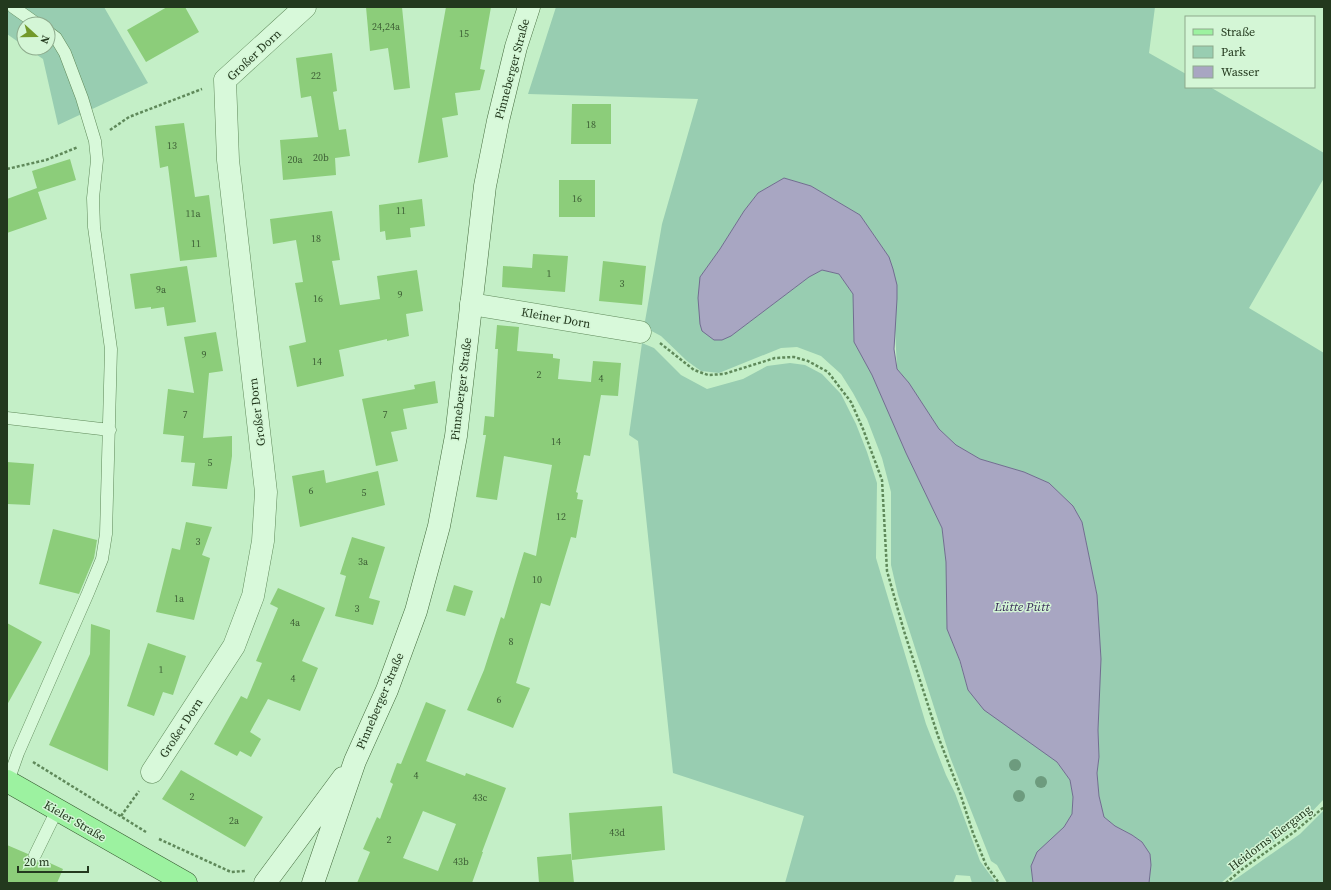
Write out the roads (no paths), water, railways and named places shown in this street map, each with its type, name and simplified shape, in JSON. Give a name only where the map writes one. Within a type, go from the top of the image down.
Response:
[{"type":"main road","name":"Großer Dorn","points":[[152,772],[234,646],[253,596],[263,541],[266,492],[228,160],[225,80],[305,7]]},
{"type":"main road","name":"Pinneberger Straße","points":[[313,883],[355,761],[387,690],[416,611],[439,526],[456,436],[486,186],[498,121],[516,47],[529,7]]},
{"type":"main road","name":"Kleiner Dorn","points":[[471,304],[640,332]]},
{"type":"main road","name":"Pinneberger Straße","points":[[258,876],[355,761]]},
{"type":"main road","name":"Kieler Straße","points":[[7,782],[186,883]]},
{"type":"lane","points":[[14,7],[26,16]]},
{"type":"lane","points":[[7,782],[18,753],[102,559],[106,534],[111,349],[94,227],[93,198],[97,160],[95,141],[82,98],[65,53],[56,38]]},
{"type":"lane","points":[[7,418],[110,430]]},
{"type":"lane","points":[[36,855],[57,810]]},
{"type":"water","name":"Lütte Pütt","points":[[784,178],[811,186],[860,215],[889,257],[897,285],[894,349],[897,369],[909,383],[939,429],[956,445],[980,459],[1024,472],[1049,483],[1073,506],[1082,522],[1097,595],[1101,659],[1098,730],[1099,757],[1097,773],[1099,796],[1104,817],[1115,826],[1142,842],[1150,854],[1151,865],[1149,883],[1033,883],[1031,866],[1037,852],[1064,827],[1072,814],[1073,797],[1070,780],[1057,762],[984,710],[968,690],[960,661],[947,629],[946,562],[942,528],[906,453],[872,375],[854,342],[853,294],[839,274],[822,270],[809,277],[731,336],[722,340],[714,340],[702,331],[698,298],[700,277],[744,211],[758,193]]}]
